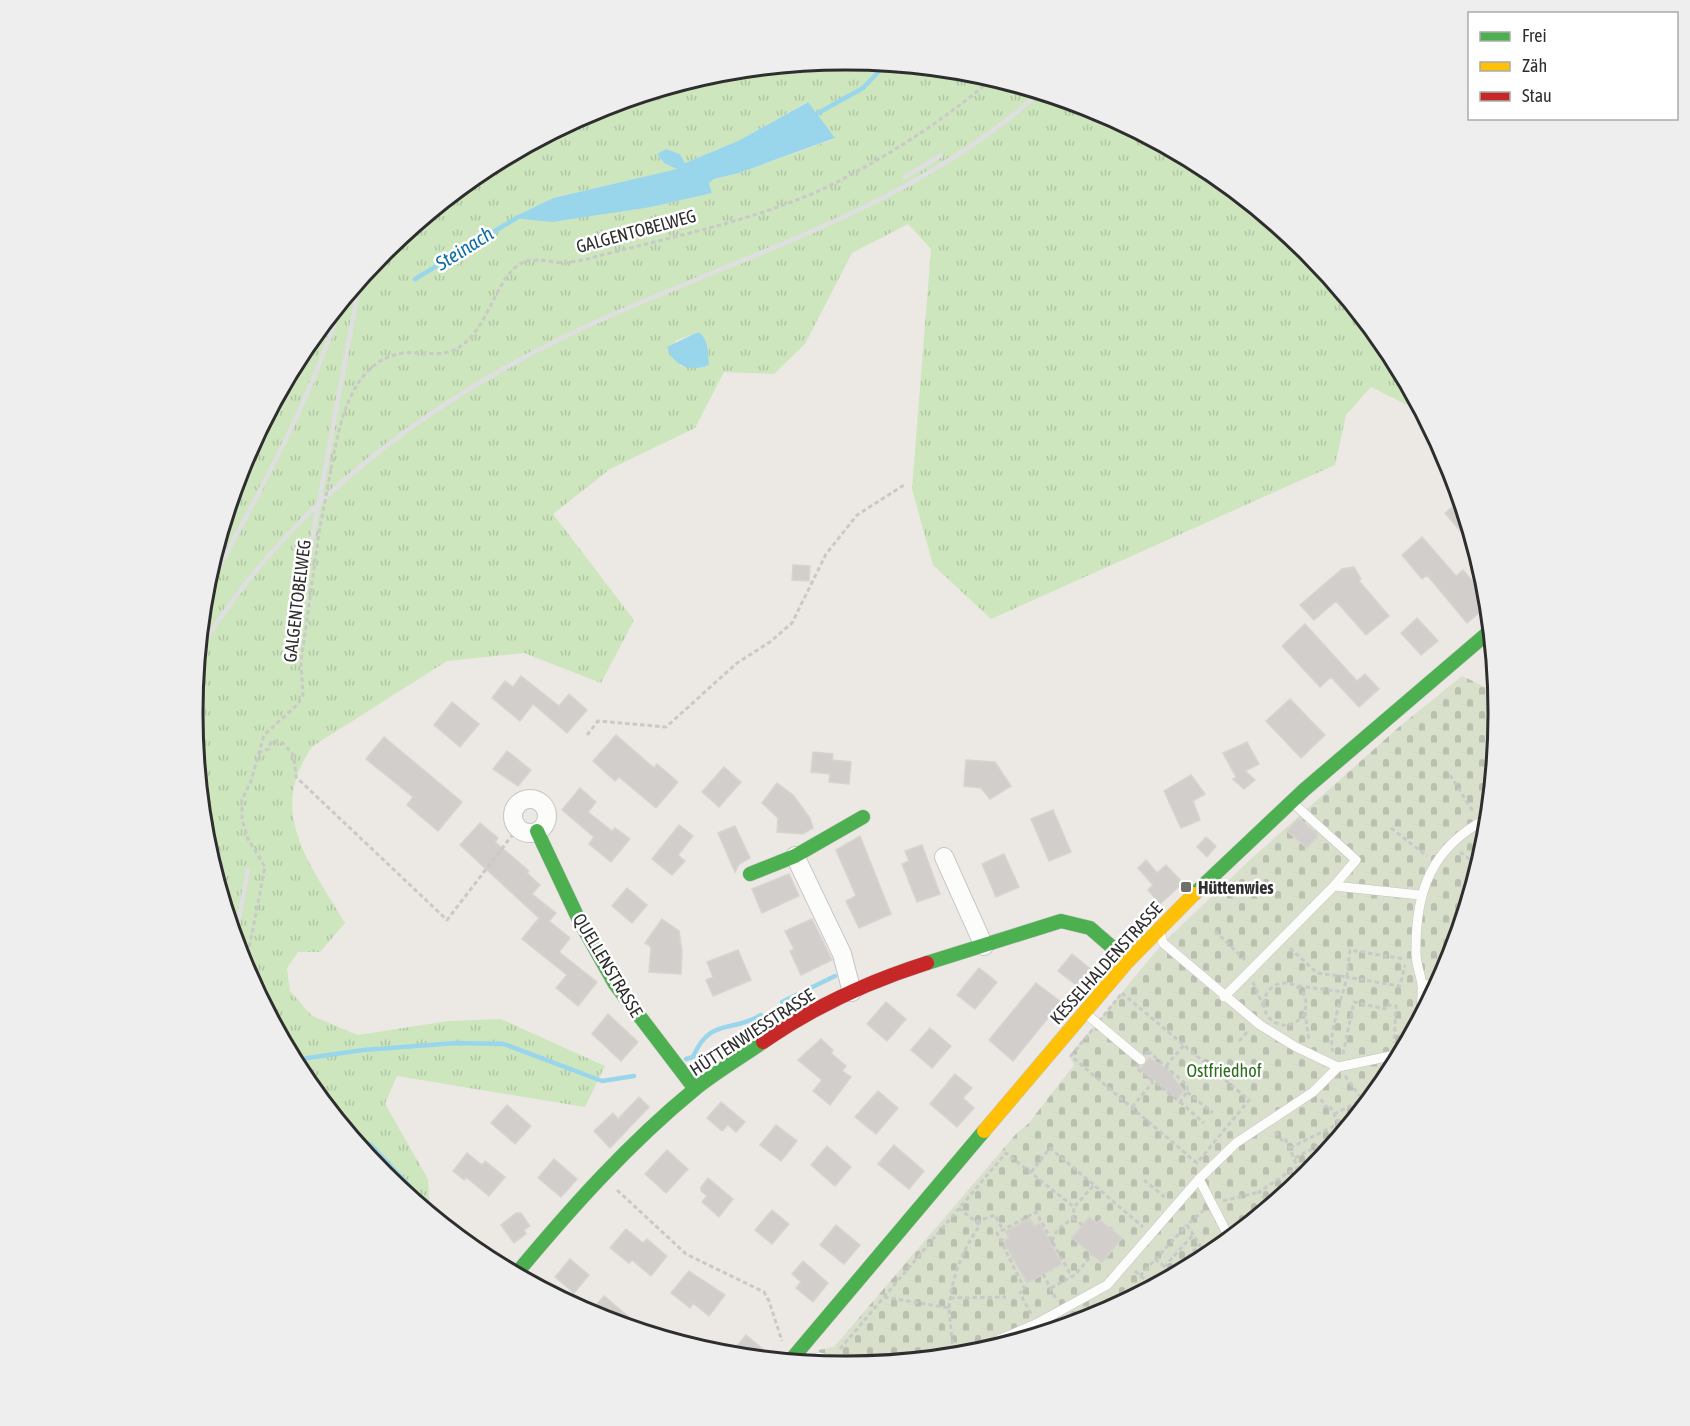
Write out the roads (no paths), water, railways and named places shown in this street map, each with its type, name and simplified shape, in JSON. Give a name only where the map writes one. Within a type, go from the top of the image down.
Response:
[{"type":"street","name":"KESSELHALDENSTRASSE","points":[[796,1353],[1158,928],[1254,834],[1389,714],[1483,637]]},
{"type":"street","points":[[532,800],[542,804],[547,814],[545,824],[537,831],[527,832],[518,827],[514,818],[516,808],[523,801],[532,800]]},
{"type":"street","points":[[750,874],[795,856],[863,817]]},
{"type":"street","name":"QUELLENSTRASSE","points":[[537,831],[579,920],[615,984],[695,1089]]},
{"type":"street","points":[[795,856],[842,954],[852,992]]},
{"type":"street","points":[[944,857],[984,946]]},
{"type":"street","name":"HÜTTENWIESSTRASSE","points":[[522,1268],[587,1193],[695,1089],[782,1029],[852,992],[914,967],[1061,921],[1076,921],[1098,933],[1128,961]]},
{"type":"lane","points":[[1224,997],[1334,886],[1356,860],[1291,801]]},
{"type":"lane","points":[[1422,996],[1416,955],[1420,895],[1436,862],[1450,844],[1477,825]]},
{"type":"lane","points":[[1334,886],[1420,895]]},
{"type":"lane","points":[[1158,928],[1163,943],[1224,997],[1260,1025],[1338,1067]]},
{"type":"lane","points":[[1422,986],[1427,985]]},
{"type":"lane","points":[[1095,1022],[1142,1060]]},
{"type":"lane","points":[[1025,1330],[1107,1285],[1199,1179],[1236,1143],[1316,1089],[1338,1067],[1387,1056]]},
{"type":"lane","points":[[1199,1179],[1227,1230]]},
{"type":"water","points":[[808,102],[835,138],[739,173],[714,179],[709,183],[712,193],[651,207],[552,222],[512,218],[553,198],[677,169],[664,163],[657,154],[666,149],[680,154],[685,163],[738,141]]},
{"type":"water","points":[[698,332],[706,342],[709,365],[689,368],[678,363],[667,347]]},
{"type":"waterway","name":"Steinach","points":[[811,117],[863,88],[879,72]]},
{"type":"waterway","name":"Steinach","points":[[415,279],[518,217]]},
{"type":"waterway","points":[[782,1002],[835,976]]},
{"type":"waterway","points":[[686,1059],[693,1057],[700,1044],[714,1031],[741,1024],[761,1015]]},
{"type":"waterway","points":[[304,1059],[363,1050],[456,1043],[504,1044],[602,1081],[634,1076]]},
{"type":"waterway","points":[[368,1144],[398,1173]]},
{"type":"railway","points":[[207,639],[237,595],[281,542],[330,493],[382,449],[438,409],[497,372],[558,340],[621,311],[785,243],[892,193],[943,164],[993,131],[1032,99]]},
{"type":"railway","points":[[905,177],[941,155]]},
{"type":"railway","points":[[290,659],[357,295]]},
{"type":"railway","points":[[220,565],[280,452],[314,378],[335,322]]},
{"type":"railway","points":[[238,923],[248,870]]},
{"type":"place","name":"Hüttenwies","points":[[1186,887]]},
{"type":"park label","name":"Ostfriedhof","points":[[1224,1070]]}]
